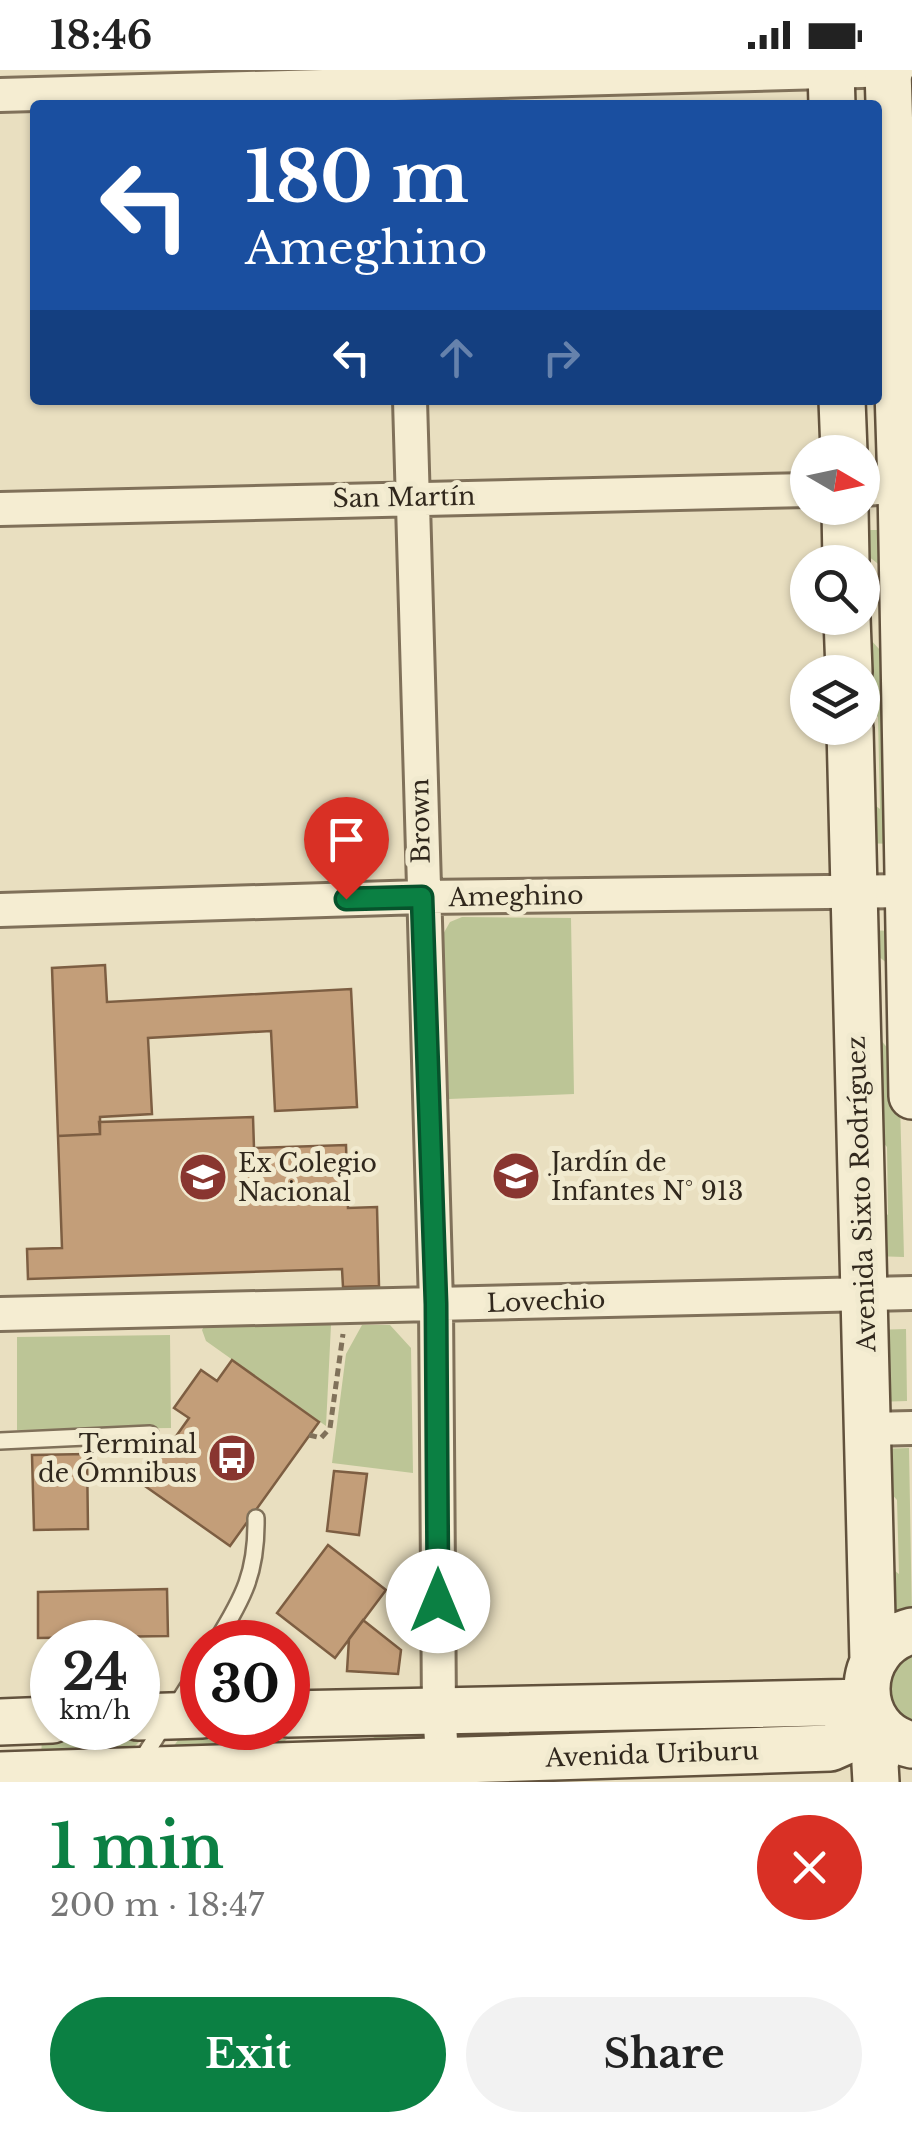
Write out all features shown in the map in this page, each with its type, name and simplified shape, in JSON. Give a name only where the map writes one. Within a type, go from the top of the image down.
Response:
[{"type":"main road","points":[[888,70],[892,487],[910,892],[912,1096]]},
{"type":"main road","points":[[842,405],[843,435]]},
{"type":"main road","name":"Avenida Sixto Rodríguez","points":[[850,745],[862,1292],[891,1429],[883,1713],[876,1782]]},
{"type":"main road","points":[[883,1713],[883,1646],[912,1631]]},
{"type":"main road","name":"Avenida Uriburu","points":[[310,1714],[883,1713]]},
{"type":"main road","name":"Avenida Uriburu","points":[[1,1777],[134,1771],[444,1772],[830,1748],[883,1713]]},
{"type":"main road","points":[[0,1720],[30,1720]]},
{"type":"street","points":[[0,95],[831,82],[897,70]]},
{"type":"street","name":"Brown","points":[[410,405],[436,1304],[438,1712],[444,1772]]},
{"type":"street","name":"San Martín","points":[[0,508],[790,490]]},
{"type":"street","name":"Ameghino","points":[[0,910],[422,897],[910,892]]},
{"type":"street","name":"Lovechio","points":[[0,1314],[912,1293]]},
{"type":"street","points":[[0,1720],[1,1777]]},
{"type":"lane","points":[[0,1441],[150,1434]]},
{"type":"lane","points":[[228,1620],[248,1583],[256,1558],[256,1518]]},
{"type":"lane","points":[[134,1771],[171,1716]]},
{"type":"path","points":[[310,1435],[321,1438],[330,1428],[348,1306]]},
{"type":"green space","points":[[853,530],[885,530],[886,570],[880,565],[880,545],[857,545]]},
{"type":"green space","points":[[863,635],[870,635],[889,660],[893,844],[862,843],[860,794],[880,809],[880,655],[863,655]]},
{"type":"green space","points":[[462,917],[571,918],[574,1094],[449,1099],[442,936],[450,922]]},
{"type":"green space","points":[[864,930],[895,931],[897,971],[878,956],[880,1039],[899,1062],[904,1257],[872,1256],[871,1200],[888,1215],[887,1147],[869,1126]]},
{"type":"green space","points":[[206,1323],[331,1325],[326,1426],[206,1341],[202,1330]]},
{"type":"green space","points":[[362,1325],[390,1325],[411,1348],[413,1473],[332,1463],[346,1354]]},
{"type":"green space","points":[[906,1329],[907,1401],[876,1402],[874,1330]]},
{"type":"green space","points":[[170,1335],[171,1428],[17,1430],[17,1337]]},
{"type":"green space","points":[[909,1448],[912,1620],[891,1628],[880,1560],[899,1574],[897,1500],[878,1479],[877,1449]]},
{"type":"green space","points":[[912,1648],[912,1733],[887,1713],[886,1670]]},
{"type":"green space","points":[[404,1724],[403,1750],[361,1751],[378,1733],[310,1734],[310,1727]]},
{"type":"green space","points":[[180,1738],[180,1750],[276,1750],[272,1754],[165,1757]]},
{"type":"green space","points":[[41,1750],[131,1750],[123,1758],[41,1760]]},
{"type":"building","points":[[105,965],[107,1002],[351,989],[357,1107],[275,1111],[271,1031],[148,1038],[152,1114],[100,1117],[100,1134],[58,1136],[52,968]]},
{"type":"building","name":"Ex Colegio Nacional","points":[[253,1117],[254,1148],[346,1145],[348,1208],[377,1207],[379,1286],[343,1287],[342,1269],[28,1279],[27,1249],[62,1248],[58,1136],[100,1134],[99,1122]]},
{"type":"building","points":[[232,1360],[319,1422],[230,1546],[142,1484],[189,1418],[174,1408],[201,1370],[217,1381]]},
{"type":"building","points":[[87,1454],[88,1529],[34,1530],[32,1455]]},
{"type":"building","points":[[334,1471],[367,1474],[359,1535],[327,1531]]},
{"type":"building","points":[[328,1545],[386,1590],[335,1658],[310,1639],[310,1620],[286,1620],[277,1613]]},
{"type":"building","points":[[167,1589],[168,1636],[160,1636],[160,1620],[38,1620],[38,1592]]},
{"type":"building","points":[[363,1620],[401,1650],[398,1674],[347,1671],[349,1639]]},
{"type":"place","name":"Jardín de Infantes N° 913","points":[[516,1176]]},
{"type":"place","name":"Ex Colegio Nacional","points":[[203,1177]]},
{"type":"place","name":"Terminal de Ómnibus","points":[[232,1458]]},
{"type":"route","points":[[346,899],[422,897],[436,1304],[438,1601]]}]
